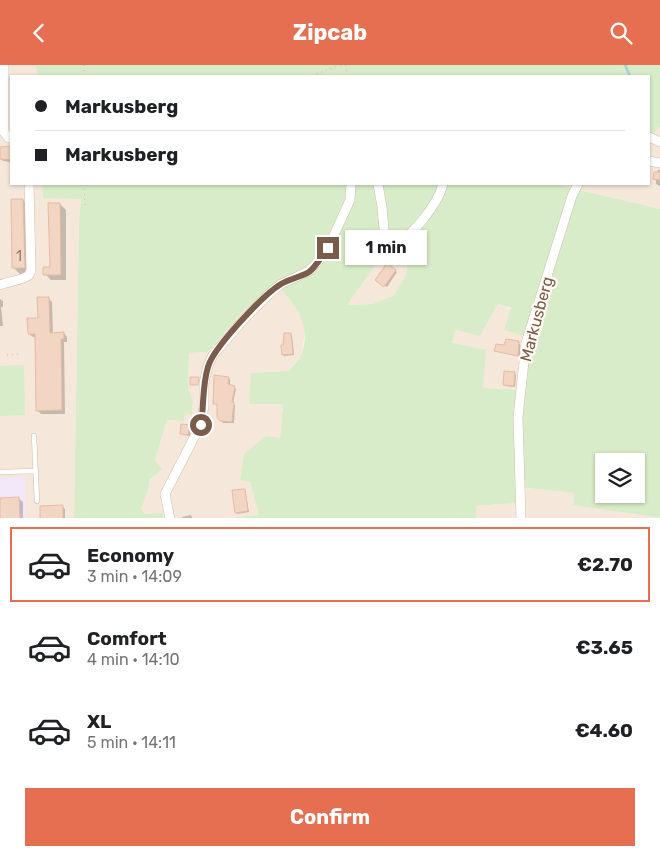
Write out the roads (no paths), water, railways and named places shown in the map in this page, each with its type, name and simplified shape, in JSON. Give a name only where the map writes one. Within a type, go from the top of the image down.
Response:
[{"type":"street","points":[[4,65],[4,132],[10,138]]},
{"type":"street","points":[[0,285],[25,278],[31,270],[29,185]]},
{"type":"street","points":[[170,518],[165,493],[201,425],[204,406],[204,383],[213,355],[244,319],[269,294],[281,284],[309,271],[319,260],[328,248],[350,200],[351,185]]},
{"type":"street","points":[[378,185],[386,245],[391,246],[406,236],[432,210],[443,185]]},
{"type":"street","name":"Markusberg","points":[[521,518],[518,417],[526,343],[572,196],[578,185]]},
{"type":"lane","points":[[34,436],[37,501]]},
{"type":"lane","points":[[0,472],[36,471]]},
{"type":"waterway","points":[[625,65],[630,75]]}]
